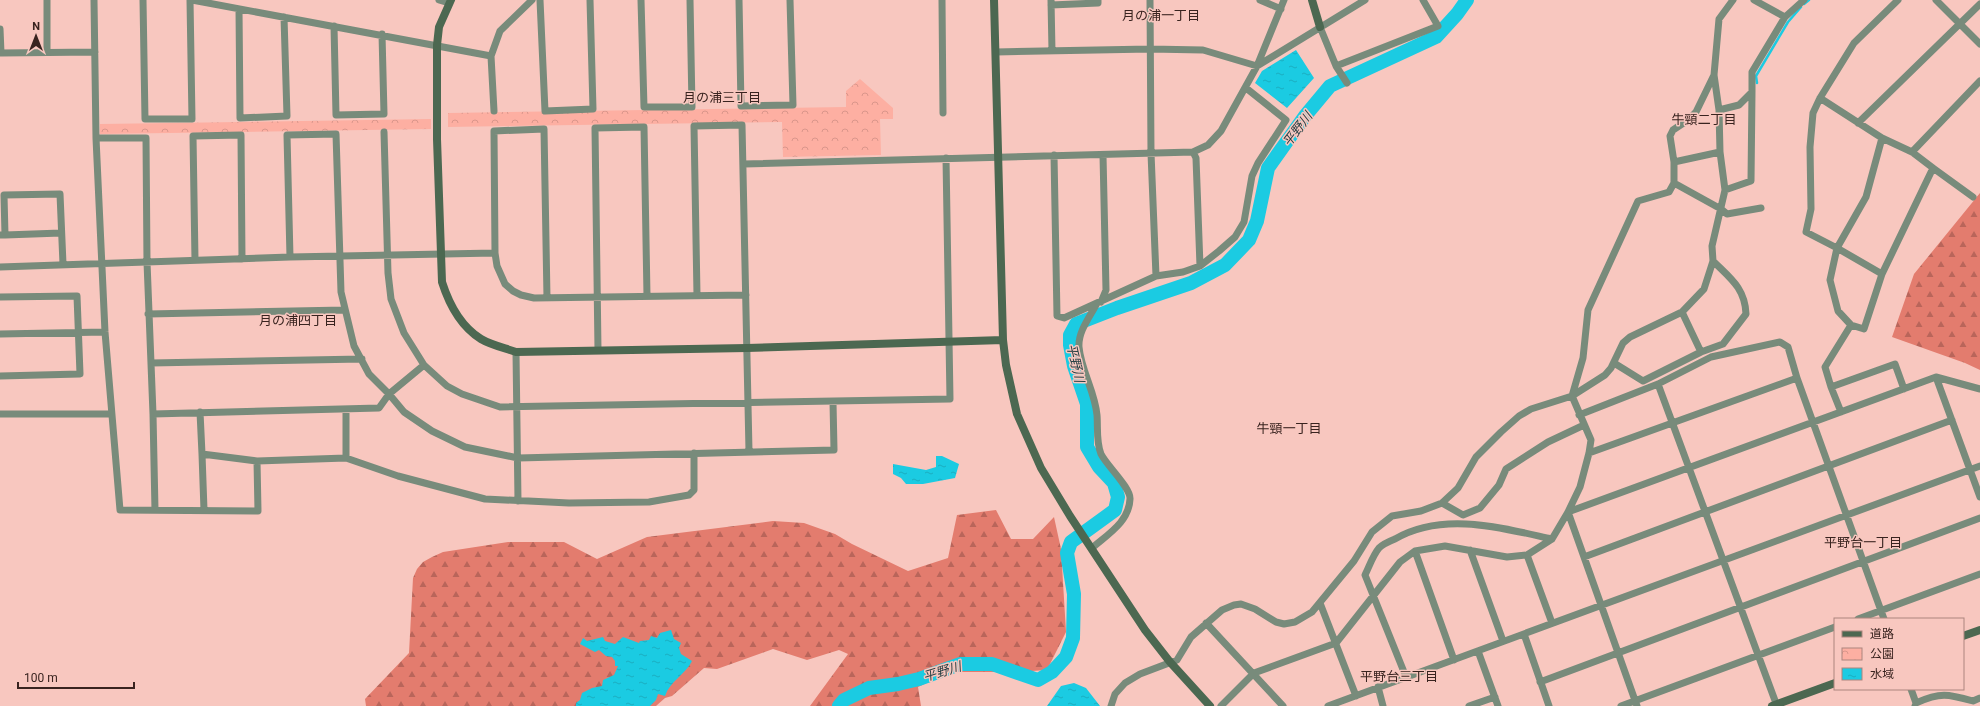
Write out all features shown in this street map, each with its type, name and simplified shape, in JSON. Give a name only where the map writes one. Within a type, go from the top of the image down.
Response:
[{"type":"street","points":[[47,0],[47,52]]},
{"type":"street","points":[[94,0],[96,138],[104,332],[120,510],[258,511],[257,461]]},
{"type":"street","points":[[144,0],[145,119],[192,119],[191,0],[382,34],[491,56]]},
{"type":"street","points":[[439,0],[450,2],[439,27],[437,45],[442,282],[447,299],[459,320],[481,339],[516,352],[950,343],[1003,340]]},
{"type":"street","points":[[494,111],[491,56],[500,31],[532,0]]},
{"type":"street","points":[[540,0],[545,111],[593,109],[590,0]]},
{"type":"street","points":[[641,0],[644,107],[692,107],[690,0]]},
{"type":"street","points":[[739,0],[741,106],[793,105],[790,0]]},
{"type":"street","points":[[942,0],[943,113]]},
{"type":"street","points":[[994,0],[1003,340],[1006,365],[1017,414],[1041,468],[1070,516],[1145,630],[1170,662],[1210,706]]},
{"type":"street","points":[[1052,51],[1051,2],[1098,3],[1098,0]]},
{"type":"street","points":[[1150,0],[1151,153],[1156,276]]},
{"type":"street","points":[[1260,0],[1281,9]]},
{"type":"street","points":[[744,164],[1193,152],[1208,144],[1221,131],[1257,66],[1284,0]]},
{"type":"street","points":[[1312,0],[1320,27],[1336,66],[1347,83]]},
{"type":"street","points":[[996,52],[1150,49],[1203,50],[1257,66],[1365,0]]},
{"type":"street","points":[[1336,66],[1438,26],[1423,0]]},
{"type":"street","points":[[1111,706],[1115,694],[1125,683],[1140,674],[1177,660],[1191,637],[1222,610],[1241,604],[1255,609],[1276,622],[1284,624],[1295,622],[1312,612],[1354,561],[1372,532],[1392,516],[1421,511],[1442,504],[1458,488],[1476,457],[1519,416],[1540,406],[1572,396],[1605,375],[1614,363],[1623,343],[1630,337],[1682,312],[1704,289],[1713,261],[1712,246],[1724,190],[1720,152],[1719,110],[1714,75],[1719,19],[1733,0]]},
{"type":"street","points":[[1754,0],[1785,17]]},
{"type":"street","points":[[1724,190],[1751,181],[1752,72],[1785,17],[1804,0]]},
{"type":"street","points":[[1882,274],[1806,232],[1811,209],[1810,147],[1813,113],[1820,98],[1854,42],[1898,0]]},
{"type":"street","points":[[1936,0],[1980,44]]},
{"type":"street","points":[[1858,123],[1980,4]]},
{"type":"street","points":[[239,9],[240,118],[287,116],[284,17]]},
{"type":"street","points":[[334,26],[336,115],[384,114],[382,34]]},
{"type":"street","points":[[0,29],[1,53],[95,52]]},
{"type":"street","points":[[1221,706],[1254,674],[1336,643],[1400,562],[1416,551],[1444,546],[1507,557],[1527,555],[1552,539],[1568,512],[1580,486],[1589,453],[1591,440],[1572,396],[1583,358],[1588,310],[1638,201],[1669,192],[1674,183],[1674,162],[1670,136],[1673,130],[1688,120],[1696,112],[1714,75]]},
{"type":"street","points":[[1912,152],[1980,81]]},
{"type":"street","points":[[1054,156],[1057,316],[1064,318],[1098,304],[1156,276],[1183,272],[1200,266],[1235,237],[1244,222],[1252,176],[1258,163],[1286,120],[1246,88]]},
{"type":"street","points":[[1719,110],[1739,105],[1752,92]]},
{"type":"street","points":[[1820,98],[1882,138],[1912,152],[1973,197]]},
{"type":"street","points":[[697,295],[694,126],[742,125],[749,451]]},
{"type":"street","points":[[598,350],[595,128],[644,127],[647,296]]},
{"type":"street","points":[[547,298],[544,129],[494,131],[495,253],[500,275],[513,291],[521,295],[534,298],[547,298],[746,294]]},
{"type":"street","points":[[384,132],[391,298],[404,333],[424,364],[447,386],[462,394],[500,407],[517,408],[950,399],[946,158]]},
{"type":"street","points":[[290,257],[287,135],[336,134],[341,292],[354,346],[369,374],[404,412],[417,422],[447,439],[480,451],[518,458],[834,450],[834,402]]},
{"type":"street","points":[[195,260],[193,136],[241,135],[242,258]]},
{"type":"street","points":[[96,138],[146,138],[148,314],[153,414],[155,510]]},
{"type":"street","points":[[1882,138],[1866,197],[1837,248],[1830,280],[1838,311],[1851,325],[1864,329],[1882,274],[1932,168]]},
{"type":"street","points":[[1193,152],[1196,158],[1200,266]]},
{"type":"street","points":[[1674,162],[1720,152]]},
{"type":"street","points":[[1092,548],[1123,522],[1130,504],[1130,497],[1126,488],[1108,467],[1098,447],[1097,413],[1079,347],[1080,334],[1106,290],[1103,155]]},
{"type":"street","points":[[1674,183],[1721,209],[1727,214],[1761,208]]},
{"type":"street","points":[[62,233],[2,235],[4,195],[60,194],[62,233],[62,264]]},
{"type":"street","points":[[0,266],[242,258],[495,253]]},
{"type":"street","points":[[1614,363],[1643,381],[1701,352],[1723,344],[1746,314],[1745,303],[1741,290],[1713,261]]},
{"type":"street","points":[[0,297],[77,296],[80,374],[0,376]]},
{"type":"street","points":[[148,314],[345,310]]},
{"type":"street","points":[[1682,312],[1701,352]]},
{"type":"street","points":[[1841,412],[1825,367],[1851,325]]},
{"type":"street","points":[[0,334],[104,332]]},
{"type":"street","points":[[1579,415],[1658,384],[1711,357],[1780,342],[1788,347],[1797,378],[1884,618]]},
{"type":"street","points":[[516,352],[518,501]]},
{"type":"street","points":[[151,363],[362,359]]},
{"type":"street","points":[[153,414],[379,408],[389,394],[424,364]]},
{"type":"street","points":[[1831,387],[1895,364],[1904,389]]},
{"type":"street","points":[[1936,377],[1980,497]]},
{"type":"street","points":[[1568,512],[1936,377],[1980,389]]},
{"type":"street","points":[[1589,453],[1797,378]]},
{"type":"street","points":[[1658,384],[1706,512],[1775,705],[1834,683]]},
{"type":"street","points":[[346,410],[346,458]]},
{"type":"street","points":[[200,412],[204,510]]},
{"type":"street","points":[[0,414],[111,414]]},
{"type":"street","points":[[1584,556],[1952,420]]},
{"type":"street","points":[[1442,504],[1463,515],[1480,508],[1499,485],[1506,470],[1548,442],[1584,425]]},
{"type":"street","points":[[202,454],[257,461],[346,458],[398,476],[485,499],[569,503],[649,502],[689,495],[694,490],[694,453]]},
{"type":"street","points":[[1328,706],[1980,466]]},
{"type":"street","points":[[1568,512],[1636,703]]},
{"type":"street","points":[[1540,682],[1980,518]]},
{"type":"street","points":[[1406,677],[1365,575],[1380,548],[1402,534],[1420,528],[1440,524],[1488,525],[1552,539]]},
{"type":"street","points":[[1470,550],[1503,641]]},
{"type":"street","points":[[1416,551],[1454,660]]},
{"type":"street","points":[[1527,555],[1552,623]]},
{"type":"street","points":[[1861,618],[1980,574]]},
{"type":"street","points":[[1320,603],[1356,696]]},
{"type":"street","points":[[1206,623],[1283,706]]},
{"type":"street","points":[[1621,706],[1636,703],[1758,655],[1834,627]]},
{"type":"street","points":[[1964,636],[1980,630]]},
{"type":"street","points":[[1524,634],[1540,682],[1550,706]]},
{"type":"street","points":[[1478,651],[1498,706]]},
{"type":"street","points":[[1378,687],[1383,706]]},
{"type":"street","points":[[1910,690],[1916,705],[1932,696],[1951,695],[1973,701],[1980,698]]},
{"type":"street","points":[[1468,706],[1495,697]]},
{"type":"green space","points":[[860,79],[893,108],[893,119],[880,119],[881,155],[783,157],[782,122],[448,127],[448,113],[846,107],[846,91]]},
{"type":"green space","points":[[431,119],[431,129],[100,134],[100,124]]},
{"type":"green space","points":[[1980,193],[1980,370],[1965,363],[1892,337],[1914,274]]},
{"type":"green space","points":[[996,510],[1011,539],[1033,539],[1054,517],[1061,549],[1066,632],[1047,670],[1014,672],[951,672],[918,687],[921,706],[810,706],[848,654],[839,650],[807,660],[773,649],[717,669],[704,668],[672,696],[665,698],[656,706],[638,706],[662,690],[608,653],[621,663],[617,676],[579,706],[366,706],[365,699],[409,653],[413,578],[417,569],[423,562],[443,552],[508,542],[564,542],[597,559],[647,537],[773,521],[804,523],[835,534],[852,544],[908,571],[948,558],[957,515]]},
{"type":"water","points":[[1296,50],[1314,78],[1287,108],[1255,83],[1262,71]]},
{"type":"water","points":[[936,456],[942,456],[959,464],[955,478],[923,484],[906,484],[901,478],[893,474],[893,464],[926,470],[936,467]]},
{"type":"water","points":[[671,630],[674,639],[681,643],[679,648],[681,654],[692,661],[686,670],[670,686],[665,696],[658,694],[656,700],[650,706],[576,706],[576,703],[580,700],[582,693],[592,688],[602,686],[603,680],[614,675],[618,666],[615,666],[615,661],[612,657],[606,656],[599,650],[595,652],[580,644],[583,638],[587,641],[603,637],[605,641],[615,644],[623,637],[639,643],[640,641],[649,640],[651,636],[657,638],[660,633]]},
{"type":"water","points":[[1074,683],[1086,688],[1100,706],[1047,706],[1061,686]]},
{"type":"waterway","name":"平野川","points":[[839,706],[844,700],[869,688],[898,684],[919,679],[960,664],[992,664],[1038,680],[1052,672],[1066,657],[1073,638],[1074,594],[1067,553],[1071,542],[1115,510],[1118,497],[1114,483],[1099,467],[1087,447],[1087,404],[1074,366],[1070,345],[1070,335],[1076,324],[1117,308],[1191,283],[1225,265],[1249,240],[1257,221],[1268,168],[1305,116],[1330,86],[1436,37],[1457,14],[1467,0]]},
{"type":"waterway","points":[[1804,4],[1809,0]]},
{"type":"waterway","points":[[1757,83],[1756,76],[1788,22],[1801,7]]},
{"type":"district","name":"月の浦一丁目","points":[[1161,15]]},
{"type":"district","name":"月の浦三丁目","points":[[722,97]]},
{"type":"district","name":"牛頸二丁目","points":[[1704,119]]},
{"type":"district","name":"月の浦四丁目","points":[[298,320]]},
{"type":"district","name":"牛頸一丁目","points":[[1289,428]]},
{"type":"district","name":"平野台一丁目","points":[[1863,542]]},
{"type":"district","name":"平野台三丁目","points":[[1399,676]]}]
